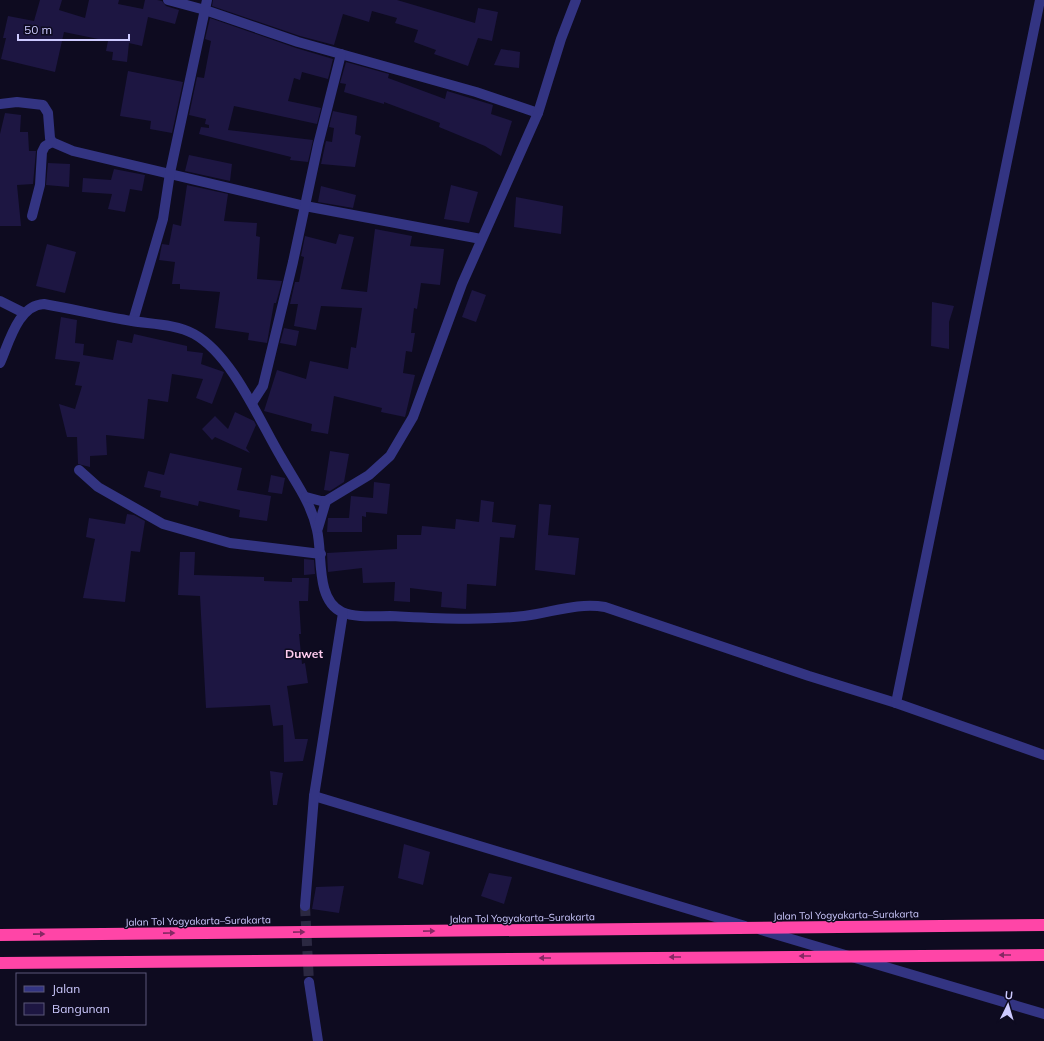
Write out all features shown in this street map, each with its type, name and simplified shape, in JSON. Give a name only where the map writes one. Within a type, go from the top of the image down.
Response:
[{"type":"highway","name":"Jalan Tol Yogyakarta–Surakarta","points":[[0,935],[1044,925]]},
{"type":"highway","points":[[0,963],[1044,954]]},
{"type":"street","points":[[168,0],[206,5],[298,42],[476,92],[538,113]]},
{"type":"street","points":[[306,497],[326,501],[369,474],[390,456],[413,417],[462,284],[538,113],[560,39],[576,0]]},
{"type":"street","points":[[896,703],[1040,0]]},
{"type":"street","points":[[133,321],[163,219],[170,173],[206,5]]},
{"type":"street","points":[[252,403],[263,386],[306,206],[318,145],[342,54]]},
{"type":"street","points":[[0,104],[17,102],[43,105],[47,108],[48,134],[52,142],[73,151],[306,206],[481,239]]},
{"type":"street","points":[[32,216],[40,185],[42,152],[45,146],[52,142]]},
{"type":"street","points":[[0,301],[24,313]]},
{"type":"street","points":[[0,363],[24,313],[36,304],[44,304],[133,321],[164,325],[192,332],[208,343],[224,362],[252,403],[281,458],[306,497],[318,530],[321,554],[321,576],[327,598],[333,607],[343,613],[367,616],[462,620],[525,616],[563,608],[597,605],[809,676],[896,703],[1044,755]]},
{"type":"street","points":[[79,470],[98,487],[163,524],[230,543],[307,551],[321,554]]},
{"type":"street","points":[[318,530],[326,501]]},
{"type":"street","points":[[305,906],[314,796],[343,613]]},
{"type":"street","points":[[314,796],[1044,1014]]},
{"type":"street","points":[[309,982],[318,1041]]},
{"type":"building","points":[[40,0],[62,0],[59,10],[85,18],[89,0],[119,0],[118,4],[143,9],[145,0],[157,0],[162,1],[166,6],[179,10],[175,24],[148,17],[142,46],[129,43],[127,62],[112,60],[113,52],[106,51],[108,41],[64,32],[55,72],[1,59],[6,38],[3,38],[8,16],[34,21]]},
{"type":"building","points":[[213,0],[397,0],[475,23],[478,8],[498,12],[492,41],[478,38],[468,66],[434,54],[436,50],[414,42],[418,30],[395,23],[397,18],[372,11],[369,22],[343,14],[334,45],[300,36],[212,6]]},
{"type":"building","points":[[210,18],[296,48],[333,59],[328,79],[302,72],[300,80],[294,78],[288,101],[321,108],[317,124],[234,106],[228,130],[313,140],[308,162],[290,160],[291,157],[199,134],[201,127],[209,128],[209,125],[205,124],[206,119],[189,115],[197,77],[204,78],[211,41],[205,39]]},
{"type":"building","points":[[501,49],[520,52],[519,68],[494,65]]},
{"type":"building","points":[[346,62],[389,74],[388,78],[445,99],[447,91],[493,105],[491,114],[512,121],[501,156],[485,146],[439,127],[440,123],[384,102],[384,104],[344,92],[346,84],[340,83]]},
{"type":"building","points":[[128,71],[183,82],[172,133],[150,129],[151,121],[120,116]]},
{"type":"building","points":[[333,111],[357,116],[355,134],[361,136],[355,167],[321,164],[326,141],[332,142],[334,128],[329,127]]},
{"type":"building","points":[[5,113],[21,115],[20,132],[28,132],[29,151],[36,151],[33,184],[17,185],[21,226],[0,226],[0,134]]},
{"type":"building","points":[[189,155],[232,164],[230,181],[185,171]]},
{"type":"building","points":[[48,163],[70,164],[69,187],[46,185]]},
{"type":"building","points":[[114,169],[145,175],[142,191],[130,189],[125,212],[108,209],[112,194],[82,192],[83,178],[111,180]]},
{"type":"building","points":[[187,185],[228,194],[224,221],[257,223],[256,236],[260,237],[257,279],[282,281],[276,303],[274,303],[267,343],[248,340],[249,333],[215,328],[220,292],[180,289],[180,284],[172,284],[175,262],[159,260],[162,244],[169,245],[173,224],[181,226]]},
{"type":"building","points":[[451,185],[478,192],[469,223],[444,219]]},
{"type":"building","points":[[321,186],[356,195],[353,208],[318,202]]},
{"type":"building","points":[[516,197],[563,206],[561,234],[514,227]]},
{"type":"building","points":[[375,229],[412,236],[410,246],[444,249],[440,285],[421,283],[417,309],[414,308],[411,333],[415,333],[412,352],[406,351],[403,373],[415,375],[405,417],[381,412],[382,408],[334,396],[328,434],[311,431],[312,424],[264,411],[277,370],[306,379],[310,361],[348,369],[351,347],[356,348],[362,308],[321,306],[316,330],[294,326],[298,304],[290,304],[295,282],[299,282],[304,257],[301,256],[305,236],[336,244],[339,234],[354,237],[341,289],[367,292]]},
{"type":"building","points":[[47,244],[76,252],[65,293],[36,286]]},
{"type":"building","points":[[472,290],[486,295],[476,322],[462,317]]},
{"type":"building","points":[[932,302],[954,306],[949,322],[949,349],[931,346]]},
{"type":"building","points":[[61,317],[77,320],[75,343],[84,344],[83,355],[113,360],[117,340],[132,343],[134,334],[187,346],[187,351],[203,353],[201,364],[224,372],[212,404],[196,398],[203,379],[172,374],[168,402],[148,399],[144,439],[106,435],[107,455],[90,456],[90,467],[78,464],[77,437],[67,437],[59,404],[75,409],[82,386],[75,385],[80,362],[55,359]]},
{"type":"building","points":[[284,328],[299,331],[296,346],[280,343]]},
{"type":"building","points":[[235,412],[254,421],[256,425],[246,448],[250,453],[215,437],[212,440],[202,429],[215,416],[228,429]]},
{"type":"building","points":[[330,451],[349,454],[344,482],[330,491],[324,490]]},
{"type":"building","points":[[170,453],[242,468],[237,490],[271,496],[267,521],[239,517],[240,510],[199,501],[198,506],[160,497],[161,491],[144,487],[148,471],[164,475]]},
{"type":"building","points":[[271,475],[285,478],[282,494],[268,492]]},
{"type":"building","points":[[374,482],[390,484],[387,514],[366,512],[366,517],[362,516],[362,532],[327,532],[328,518],[349,518],[351,496],[373,498]]},
{"type":"building","points":[[481,500],[494,502],[492,522],[516,525],[514,538],[500,537],[496,586],[467,584],[466,609],[441,607],[442,592],[410,588],[410,602],[394,601],[395,582],[363,583],[362,568],[328,572],[327,553],[397,549],[397,535],[421,535],[422,526],[455,529],[456,519],[479,522]]},
{"type":"building","points":[[539,504],[551,505],[548,535],[579,538],[575,575],[535,570]]},
{"type":"building","points":[[127,514],[134,515],[145,521],[140,552],[131,551],[125,602],[83,598],[95,539],[86,537],[89,518],[125,524]]},
{"type":"building","points":[[180,552],[195,552],[194,575],[264,577],[264,581],[292,582],[292,578],[309,578],[308,601],[299,601],[301,634],[299,634],[302,664],[305,663],[308,683],[287,686],[295,739],[308,739],[303,761],[284,762],[283,725],[273,726],[270,705],[206,708],[200,596],[178,595]]},
{"type":"building","points":[[304,559],[314,560],[315,574],[304,575]]},
{"type":"building","points":[[270,771],[283,773],[277,805],[273,805]]},
{"type":"building","points":[[404,844],[430,852],[423,885],[398,878]]},
{"type":"building","points":[[489,873],[512,877],[504,904],[481,896]]},
{"type":"building","points":[[344,886],[339,913],[312,909],[316,887]]},
{"type":"tunnel","points":[[305,906],[309,982]]},
{"type":"district","name":"Duwet","points":[[304,653]]}]
